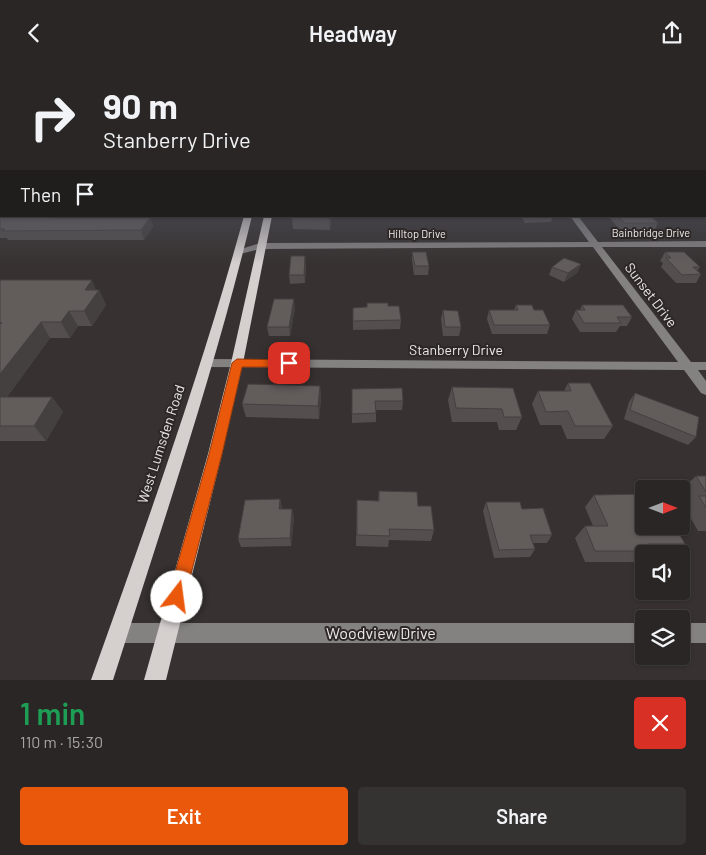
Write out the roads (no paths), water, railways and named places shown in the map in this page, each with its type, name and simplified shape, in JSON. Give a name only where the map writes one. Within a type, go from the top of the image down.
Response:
[{"type":"main road","name":"West Lumsden Road","points":[[102,680],[169,482],[240,251],[248,217]]},
{"type":"main road","points":[[155,680],[215,454],[237,363],[260,246],[268,217]]},
{"type":"street","name":"Sunset Drive","points":[[575,217],[706,390]]},
{"type":"street","name":"Hilltop Drive","points":[[240,251],[260,246],[595,244]]},
{"type":"street","name":"Bainbridge Drive","points":[[595,244],[706,244]]},
{"type":"street","name":"Stanberry Drive","points":[[206,363],[706,366]]},
{"type":"street","name":"Woodview Drive","points":[[118,633],[635,633]]},
{"type":"street","points":[[690,633],[706,633]]}]
